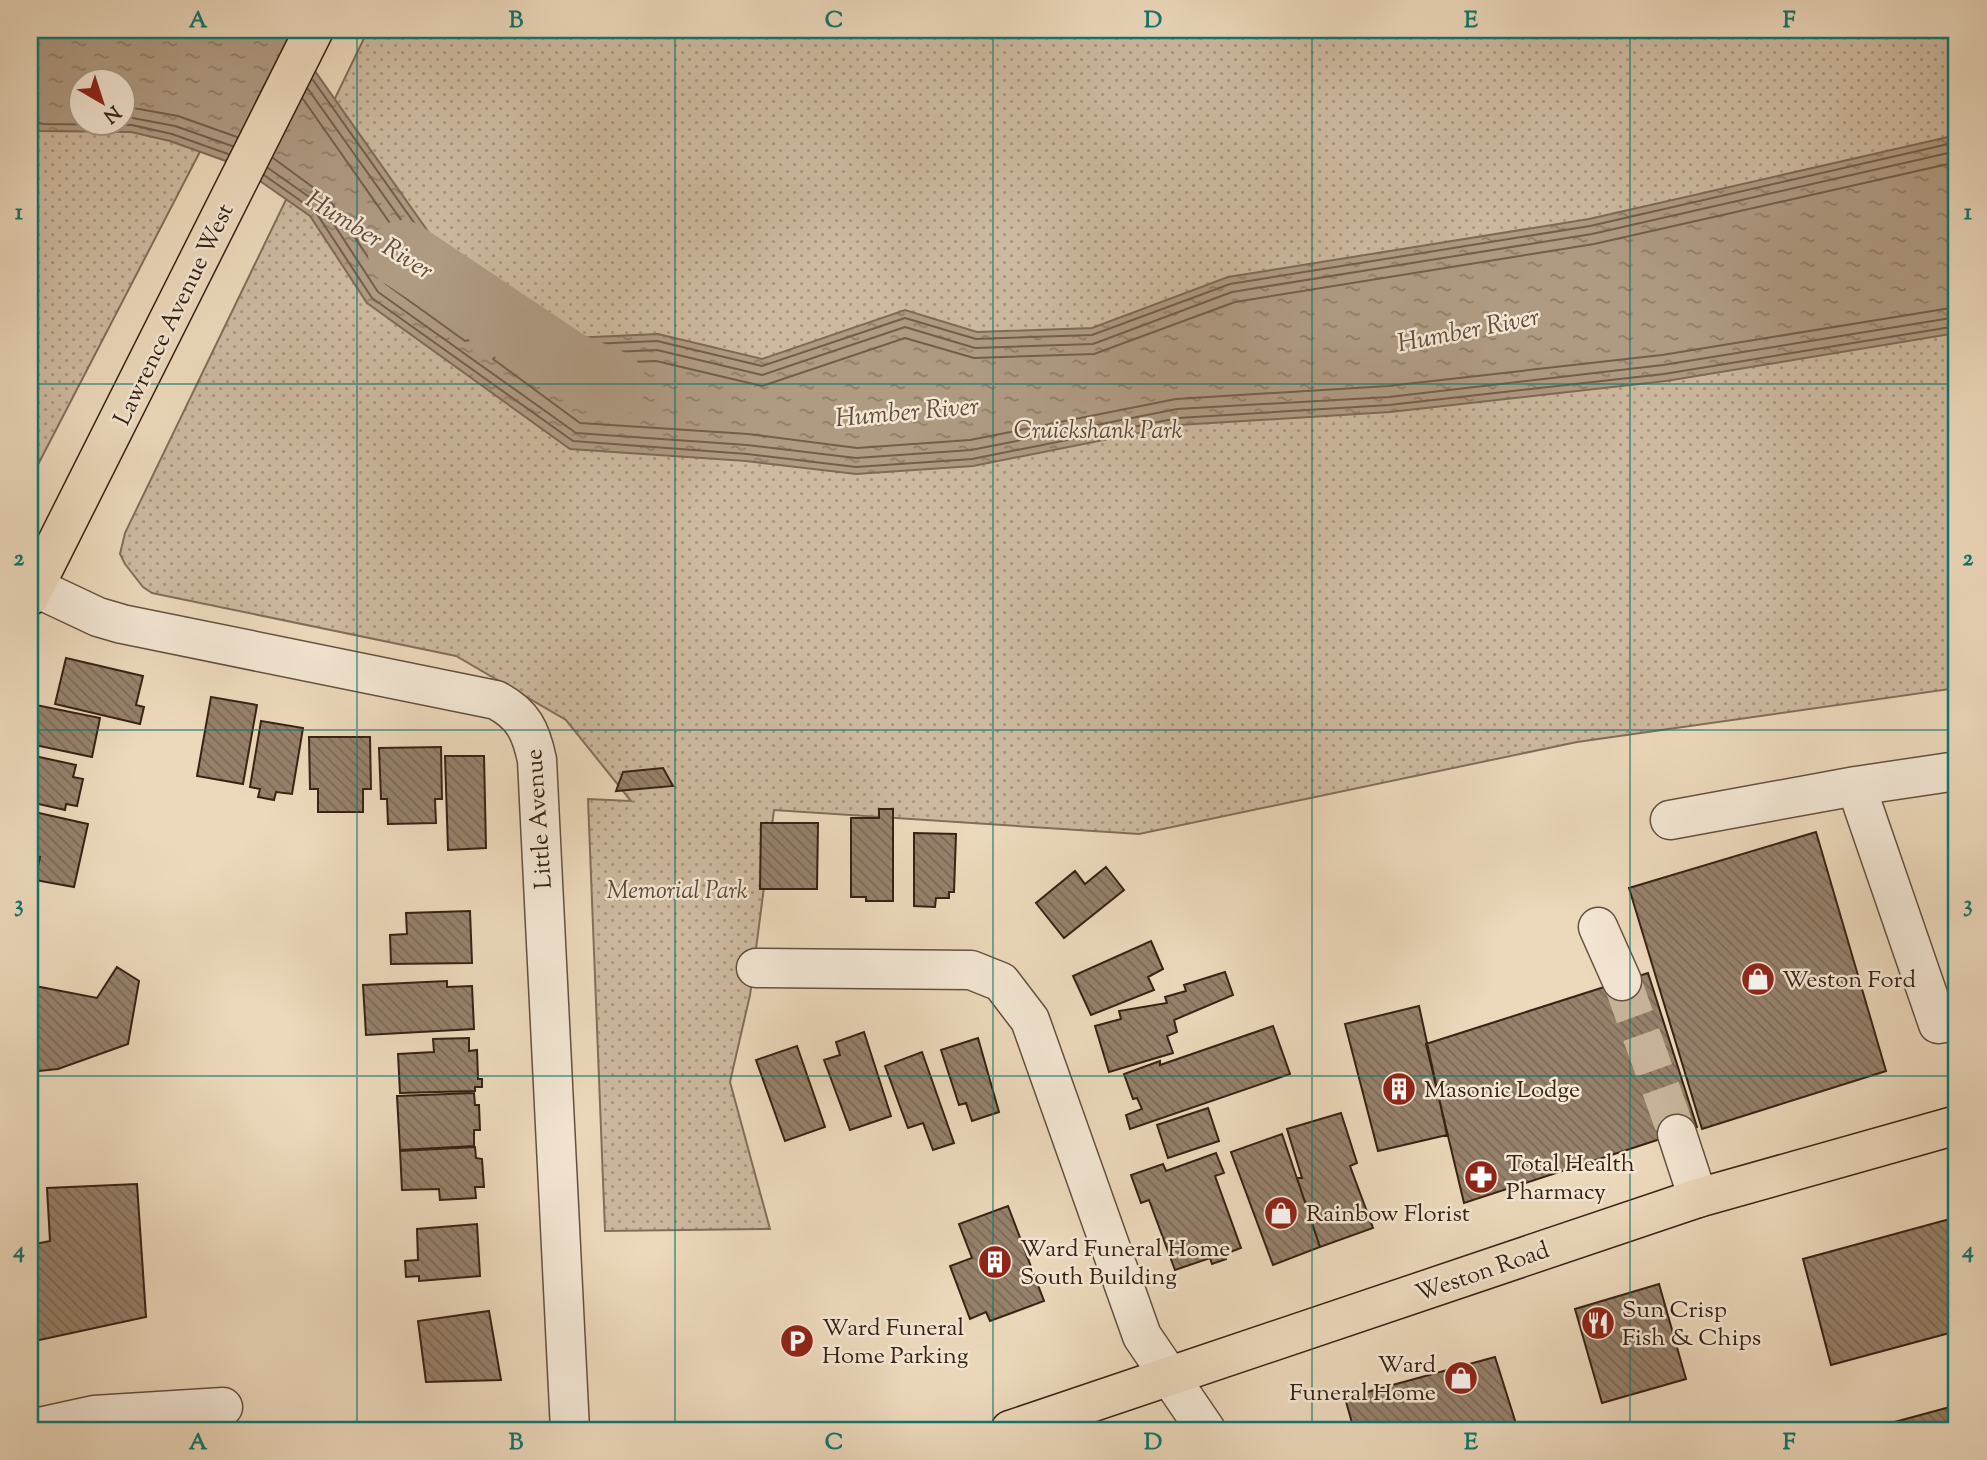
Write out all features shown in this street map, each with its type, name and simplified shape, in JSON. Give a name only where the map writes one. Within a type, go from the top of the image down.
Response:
[{"type":"main road","name":"Lawrence Avenue West","points":[[31,589],[314,30]]},
{"type":"main road","name":"Weston Road","points":[[1010,1430],[1698,1198],[1863,1149],[1957,1125]]},
{"type":"street","name":"Little Avenue","points":[[31,589],[122,624],[496,700],[514,709],[526,723],[537,760],[570,1430]]},
{"type":"street","points":[[1670,820],[1856,786],[1956,774]]},
{"type":"street","points":[[1856,786],[1938,1024],[1957,1021]]},
{"type":"street","points":[[1598,927],[1622,981]]},
{"type":"street","points":[[756,968],[971,970],[1001,982],[1030,1020],[1142,1336],[1206,1430]]},
{"type":"street","points":[[1677,1134],[1698,1198]]},
{"type":"street","points":[[30,1429],[94,1415],[223,1407]]},
{"type":"green space","points":[[30,30],[263,30],[30,480]]},
{"type":"green space","name":"Cruickshank Park","points":[[368,30],[1957,30],[1957,688],[1577,742],[1139,834],[774,810],[750,995],[730,1082],[770,1229],[605,1231],[588,799],[631,801],[566,720],[456,656],[152,593],[143,587],[120,554],[125,533]]},
{"type":"water","points":[[30,30],[286,30],[494,325],[526,340],[658,334],[762,359],[905,310],[977,332],[1092,328],[1228,277],[1589,219],[1957,135],[1957,333],[1666,381],[1390,412],[1179,425],[973,466],[856,474],[746,461],[570,449],[367,303],[310,216],[237,165],[170,141],[136,133],[136,66],[66,66],[66,131],[40,131],[30,126]]},
{"type":"building","points":[[66,658],[143,676],[136,705],[144,707],[140,724],[55,704]]},
{"type":"building","points":[[211,697],[257,705],[243,784],[197,776]]},
{"type":"building","points":[[36,705],[100,718],[92,757],[30,744]]},
{"type":"building","points":[[261,721],[303,728],[292,794],[276,792],[274,800],[258,797],[260,789],[250,787]]},
{"type":"building","points":[[309,737],[370,737],[371,789],[363,789],[363,812],[318,812],[318,789],[310,789]]},
{"type":"building","points":[[441,747],[442,799],[435,799],[436,823],[388,824],[387,799],[381,799],[379,748]]},
{"type":"building","points":[[30,755],[76,765],[73,777],[83,779],[77,806],[66,804],[65,810],[30,802]]},
{"type":"building","points":[[445,756],[484,756],[486,848],[448,850]]},
{"type":"building","points":[[663,768],[673,786],[616,791],[623,772]]},
{"type":"building","points":[[879,809],[893,809],[893,901],[866,901],[866,897],[851,897],[851,818],[879,818]]},
{"type":"building","points":[[30,811],[88,824],[74,887],[35,880],[40,857],[30,855]]},
{"type":"building","points":[[761,823],[818,823],[817,889],[760,889]]},
{"type":"building","name":"Weston Ford","points":[[1816,832],[1886,1071],[1702,1129],[1629,888]]},
{"type":"building","points":[[914,833],[956,834],[954,892],[949,892],[949,898],[936,898],[935,907],[914,906]]},
{"type":"building","points":[[1106,867],[1124,890],[1064,938],[1036,903],[1075,871],[1085,884]]},
{"type":"building","points":[[470,911],[472,963],[391,964],[390,935],[407,934],[406,913]]},
{"type":"building","points":[[1151,941],[1163,969],[1148,977],[1154,990],[1091,1015],[1073,976]]},
{"type":"building","points":[[117,967],[139,981],[128,1044],[58,1069],[30,1072],[30,985],[97,998]]},
{"type":"building","points":[[1225,972],[1233,995],[1174,1020],[1177,1032],[1167,1036],[1173,1053],[1109,1072],[1095,1026],[1121,1019],[1119,1011],[1167,1003],[1165,997],[1186,991],[1184,985]]},
{"type":"building","points":[[1648,973],[1697,1127],[1464,1203],[1426,1044]]},
{"type":"building","points":[[447,981],[447,987],[472,986],[474,1029],[366,1035],[363,985]]},
{"type":"building","name":"Masonic Lodge","points":[[1419,1006],[1447,1135],[1378,1151],[1345,1024]]},
{"type":"building","points":[[1273,1026],[1290,1074],[1130,1129],[1126,1115],[1142,1109],[1137,1098],[1133,1099],[1124,1074],[1160,1061],[1160,1065]]},
{"type":"building","points":[[864,1032],[891,1116],[850,1130],[824,1060],[840,1055],[836,1042]]},
{"type":"building","points":[[469,1038],[469,1051],[477,1050],[478,1079],[482,1079],[482,1087],[475,1087],[475,1091],[400,1093],[398,1054],[434,1052],[433,1039]]},
{"type":"building","points":[[978,1038],[999,1112],[972,1121],[966,1103],[959,1105],[941,1050]]},
{"type":"building","points":[[797,1046],[825,1127],[785,1141],[756,1060]]},
{"type":"building","points":[[922,1052],[954,1143],[933,1150],[923,1123],[908,1128],[885,1066]]},
{"type":"building","points":[[474,1093],[475,1105],[479,1105],[480,1130],[474,1130],[474,1146],[400,1150],[397,1096]]},
{"type":"building","points":[[1208,1108],[1219,1141],[1168,1158],[1157,1125]]},
{"type":"building","points":[[1341,1113],[1357,1163],[1350,1166],[1373,1228],[1320,1247],[1297,1178],[1302,1178],[1287,1129]]},
{"type":"building","name":"Rainbow Florist","points":[[1282,1134],[1320,1247],[1273,1265],[1231,1152]]},
{"type":"building","points":[[475,1147],[476,1158],[482,1159],[484,1187],[475,1187],[476,1198],[440,1200],[439,1189],[402,1190],[400,1151]]},
{"type":"building","points":[[1216,1153],[1224,1173],[1215,1176],[1241,1248],[1225,1254],[1226,1259],[1212,1264],[1210,1258],[1175,1270],[1149,1200],[1141,1203],[1131,1175],[1163,1164],[1166,1171]]},
{"type":"building","points":[[137,1184],[146,1317],[30,1342],[30,1245],[50,1241],[47,1188]]},
{"type":"building","name":"Ward Funeral Home South Building","points":[[1008,1206],[1044,1301],[990,1321],[986,1312],[970,1319],[950,1266],[972,1258],[959,1224]]},
{"type":"building","points":[[1957,1217],[1957,1331],[1831,1365],[1803,1259]]},
{"type":"building","points":[[477,1224],[480,1276],[419,1281],[419,1276],[406,1277],[405,1261],[418,1260],[417,1229]]},
{"type":"building","points":[[1659,1284],[1686,1379],[1602,1403],[1575,1309]]},
{"type":"building","points":[[489,1311],[501,1380],[426,1382],[418,1321]]},
{"type":"building","name":"Ward Funeral Home","points":[[1495,1357],[1518,1430],[1354,1430],[1345,1398]]},
{"type":"building","points":[[1957,1405],[1957,1430],[1865,1430]]},
{"type":"building","points":[[508,1422],[534,1423],[535,1430],[508,1430]]},
{"type":"waterway","name":"Humber River","points":[[402,254],[568,365],[612,384]]},
{"type":"tunnel","points":[[1622,981],[1677,1134]]},
{"type":"place","name":"Weston Ford","points":[[1758,979]]},
{"type":"place","name":"Masonic Lodge","points":[[1399,1089]]},
{"type":"place","name":"Total Health Pharmacy","points":[[1481,1177]]},
{"type":"place","name":"Rainbow Florist","points":[[1281,1213]]},
{"type":"place","name":"Ward Funeral Home South Building","points":[[995,1262]]},
{"type":"place","name":"Sun Crisp Fish & Chips","points":[[1598,1323]]},
{"type":"place","name":"Ward Funeral Home Parking","points":[[797,1341]]},
{"type":"place","name":"Ward Funeral Home","points":[[1461,1378]]},
{"type":"park label","name":"Memorial Park","points":[[677,890]]}]
